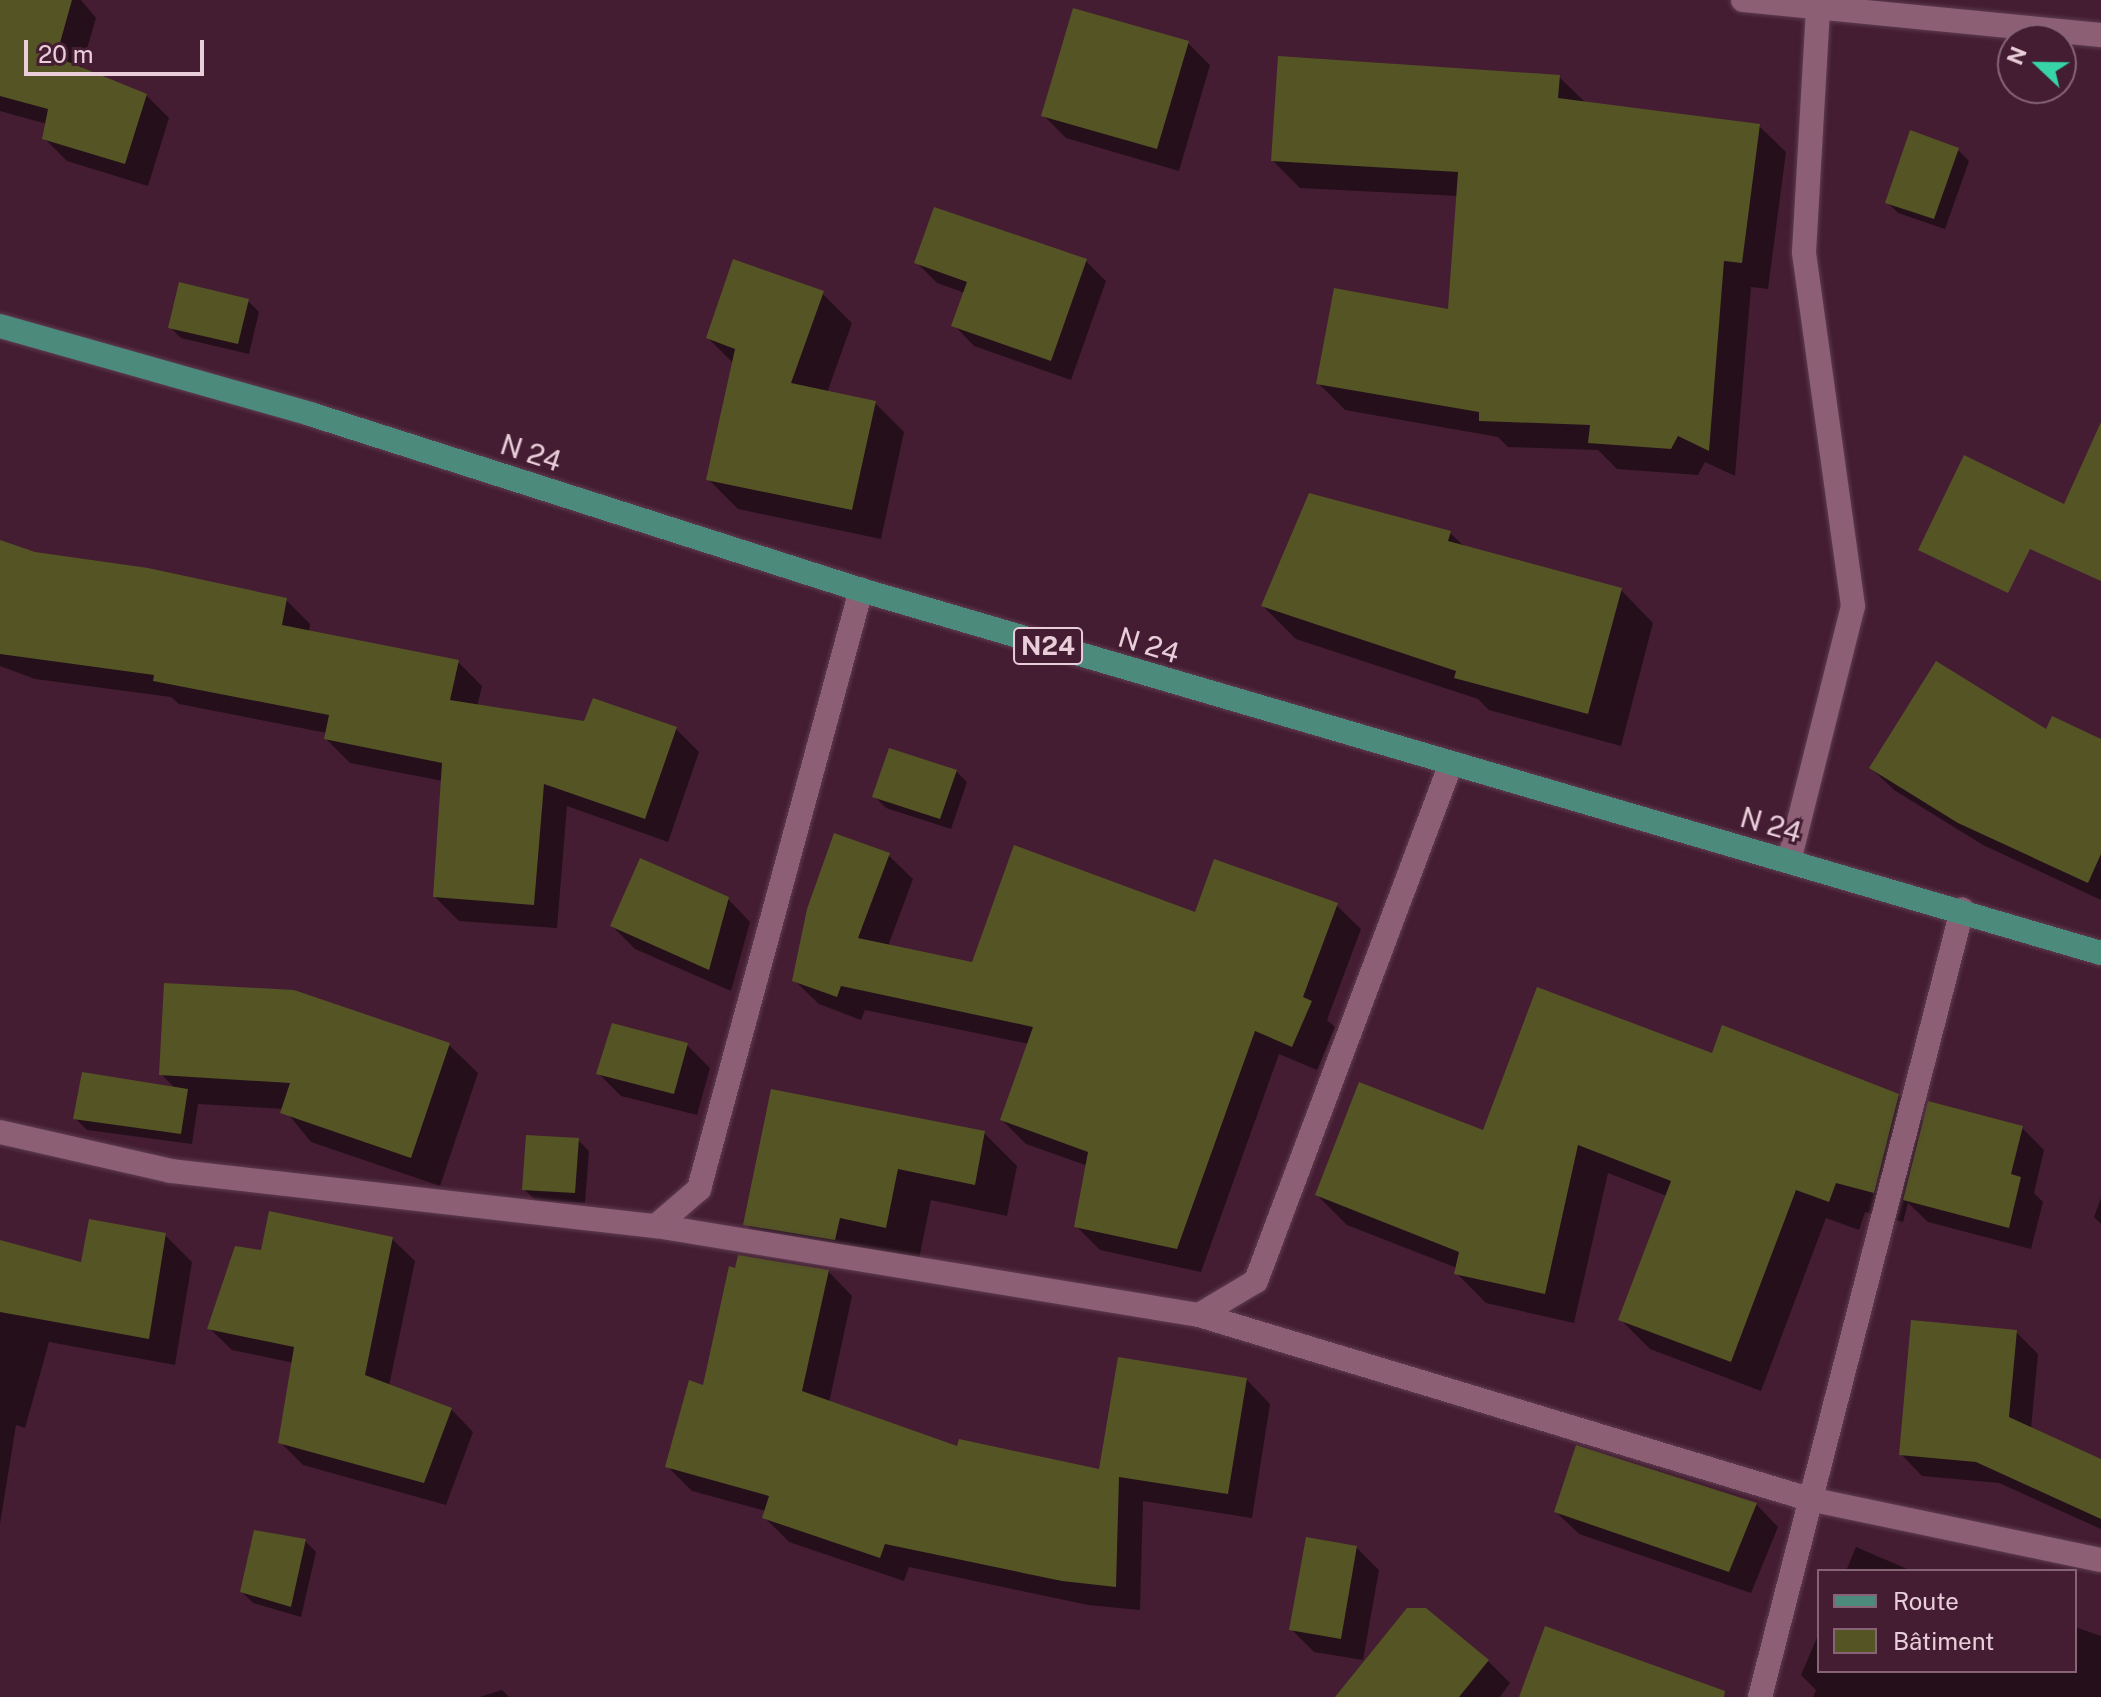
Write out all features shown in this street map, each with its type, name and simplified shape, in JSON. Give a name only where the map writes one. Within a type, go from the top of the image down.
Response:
[{"type":"main road","name":"N 24","points":[[0,326],[310,414],[861,590],[1450,766],[1962,910],[2101,953]]},
{"type":"street","points":[[1743,0],[2101,35]]},
{"type":"street","points":[[1789,861],[1853,606],[1804,252],[1818,8]]},
{"type":"street","points":[[656,1226],[699,1189],[861,590]]},
{"type":"street","points":[[1199,1315],[1256,1281],[1450,766]]},
{"type":"street","points":[[1760,1697],[1962,910]]},
{"type":"street","points":[[0,1132],[171,1171],[656,1226],[1199,1315],[1809,1499],[2101,1560]]},
{"type":"building","points":[[0,0],[72,0],[56,57],[147,94],[125,164],[42,139],[48,109],[0,96]]},
{"type":"building","points":[[1073,8],[1189,41],[1157,149],[1041,116]]},
{"type":"building","points":[[1278,56],[1560,75],[1558,98],[1760,124],[1742,263],[1724,261],[1709,451],[1678,436],[1671,449],[1588,443],[1590,425],[1479,421],[1479,412],[1316,384],[1334,288],[1448,309],[1458,172],[1271,161]]},
{"type":"building","points":[[1910,130],[1959,148],[1934,219],[1885,203]]},
{"type":"building","points":[[934,207],[1087,259],[1051,361],[951,326],[967,282],[914,263]]},
{"type":"building","points":[[733,259],[824,291],[791,383],[876,401],[852,510],[706,480],[735,349],[706,338]]},
{"type":"building","points":[[179,282],[249,299],[238,344],[168,328]]},
{"type":"building","points":[[2101,422],[2101,581],[2030,549],[2008,593],[1918,550],[1964,455],[2064,504]]},
{"type":"building","points":[[1309,493],[1451,531],[1448,541],[1622,588],[1588,714],[1454,678],[1456,671],[1261,606]]},
{"type":"building","points":[[0,540],[35,552],[148,568],[287,598],[282,625],[459,660],[450,700],[584,721],[593,698],[677,727],[645,819],[544,784],[534,905],[433,897],[442,763],[324,739],[329,715],[153,681],[154,675],[0,654]]},
{"type":"building","points":[[1936,661],[2046,729],[2052,716],[2101,739],[2101,854],[2088,883],[1958,823],[1869,768]]},
{"type":"building","points":[[889,748],[957,770],[940,819],[872,797]]},
{"type":"building","points":[[834,833],[890,853],[858,938],[972,962],[1014,845],[1195,912],[1214,859],[1338,903],[1303,997],[1312,1001],[1292,1047],[1255,1031],[1177,1249],[1074,1227],[1088,1152],[1000,1120],[1033,1027],[841,986],[837,997],[792,981],[807,909]]},
{"type":"building","points":[[640,858],[729,897],[709,970],[610,926]]},
{"type":"building","points":[[164,983],[294,990],[450,1043],[411,1158],[280,1113],[290,1083],[159,1075]]},
{"type":"building","points":[[1537,987],[1712,1053],[1722,1025],[1899,1094],[1874,1193],[1836,1183],[1829,1202],[1796,1190],[1731,1362],[1618,1320],[1671,1181],[1578,1145],[1545,1294],[1454,1274],[1459,1252],[1315,1195],[1359,1082],[1483,1130]]},
{"type":"building","points":[[612,1023],[688,1043],[674,1094],[596,1074]]},
{"type":"building","points":[[82,1072],[188,1089],[181,1134],[73,1119]]},
{"type":"building","points":[[771,1089],[985,1131],[975,1185],[898,1169],[886,1228],[840,1218],[835,1240],[743,1225]]},
{"type":"building","points":[[1928,1101],[2023,1126],[2011,1174],[2021,1177],[2009,1228],[1903,1200]]},
{"type":"building","points":[[526,1135],[579,1138],[575,1193],[522,1190]]},
{"type":"building","points":[[269,1211],[393,1237],[365,1375],[452,1408],[424,1483],[278,1443],[294,1347],[207,1329],[235,1246],[261,1250]]},
{"type":"building","points":[[89,1219],[166,1233],[149,1339],[0,1312],[0,1240],[81,1262]]},
{"type":"building","points":[[738,1255],[829,1270],[802,1391],[957,1446],[959,1439],[1099,1469],[1118,1357],[1247,1378],[1228,1494],[1119,1477],[1116,1587],[1062,1581],[885,1544],[880,1558],[762,1518],[769,1496],[665,1467],[689,1380],[703,1385],[729,1266],[735,1268]]},
{"type":"building","points":[[1911,1320],[2017,1330],[2009,1417],[2101,1459],[2101,1519],[1976,1462],[1899,1455]]},
{"type":"building","points":[[1576,1445],[1757,1503],[1729,1572],[1554,1512]]},
{"type":"building","points":[[254,1530],[306,1539],[291,1607],[240,1592]]},
{"type":"building","points":[[1306,1537],[1357,1546],[1341,1639],[1289,1630]]},
{"type":"building","points":[[1407,1608],[1426,1608],[1489,1660],[1459,1697],[1335,1697]]},
{"type":"building","points":[[1545,1626],[1725,1691],[1724,1697],[1519,1697]]}]
